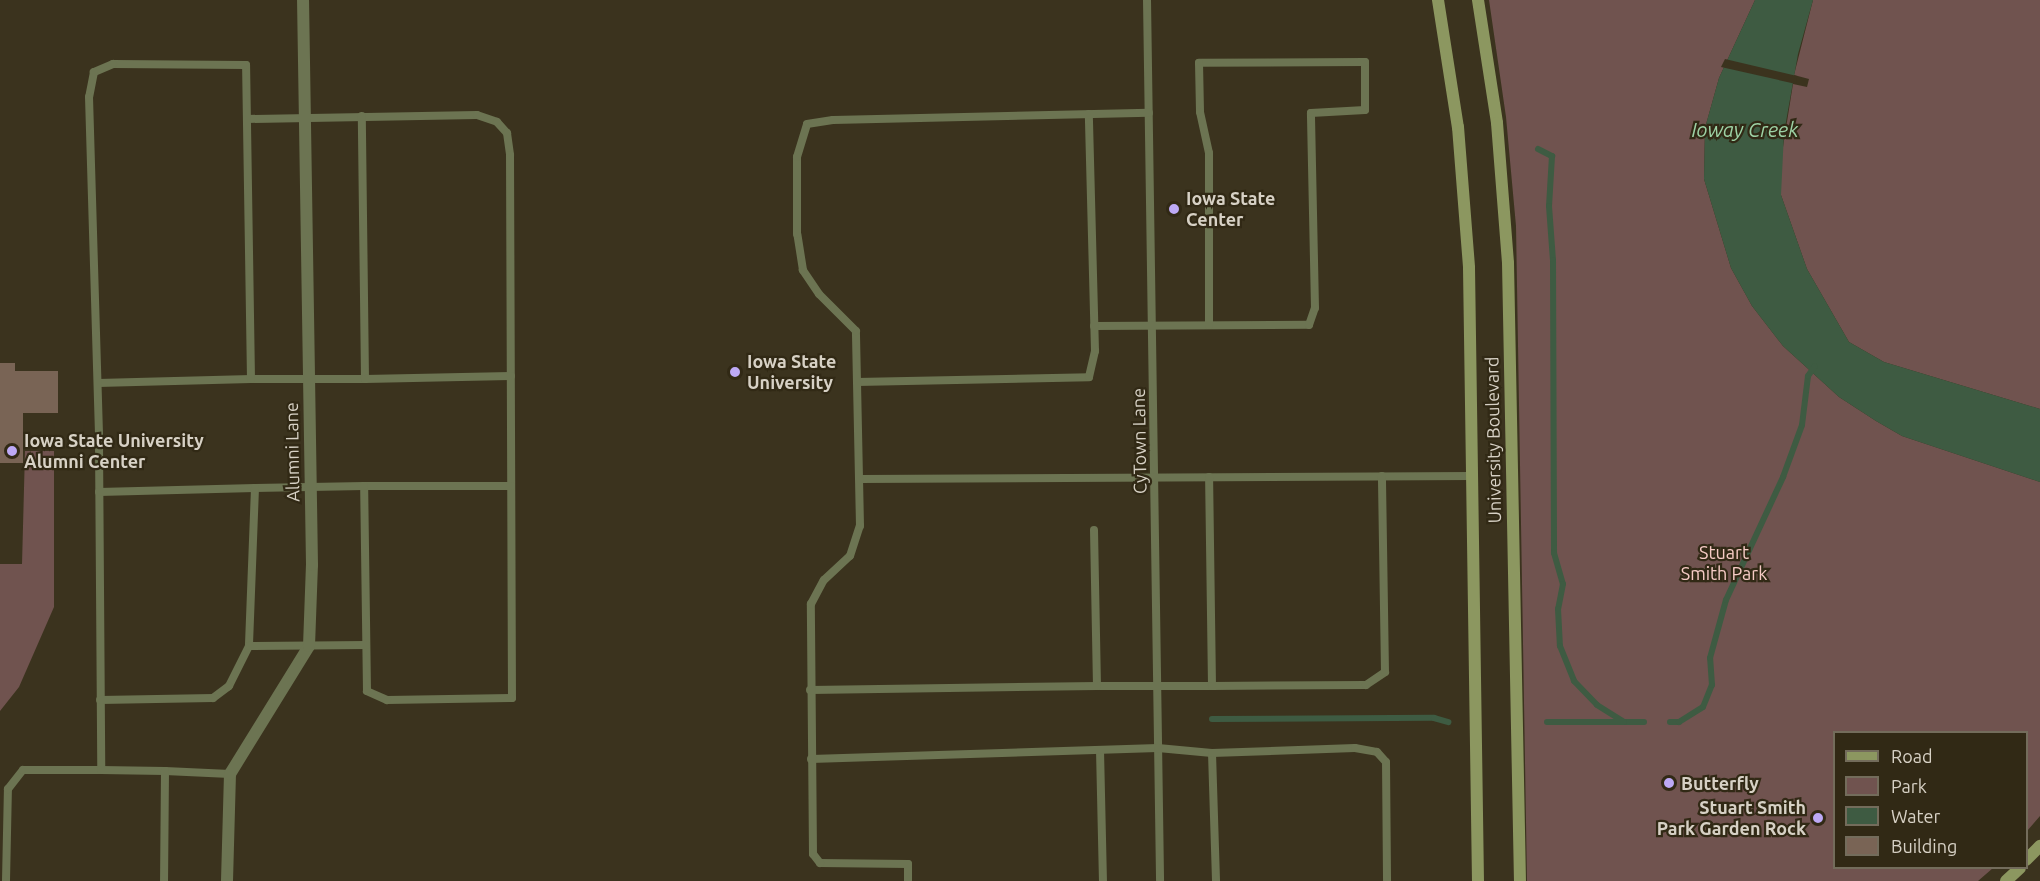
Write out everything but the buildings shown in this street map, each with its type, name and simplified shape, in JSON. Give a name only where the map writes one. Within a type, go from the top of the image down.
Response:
[{"type":"main road","name":"University Boulevard","points":[[1438,0],[1458,127],[1464,197],[1472,476],[1478,881]]},
{"type":"main road","name":"University Boulevard","points":[[1478,0],[1497,123],[1508,263],[1520,881]]},
{"type":"main road","points":[[2028,858],[2040,847]]},
{"type":"main road","points":[[2006,881],[2018,869]]},
{"type":"street","name":"Alumni Lane","points":[[303,0],[311,486],[309,646]]},
{"type":"street","points":[[227,881],[230,774],[309,646]]},
{"type":"lane","name":"CyTown Lane","points":[[1147,0],[1160,881]]},
{"type":"lane","points":[[1094,326],[1308,325],[1315,308],[1311,112],[1365,110],[1365,62],[1199,63],[1200,112],[1209,153],[1209,325]]},
{"type":"lane","points":[[101,770],[98,383],[89,97],[94,72],[113,64],[246,65],[251,379]]},
{"type":"lane","points":[[908,881],[908,864],[826,864],[814,859],[810,690],[811,604],[814,593],[850,556],[858,540],[860,479],[856,331],[819,294],[803,270],[798,234],[797,157],[807,124],[832,120],[1149,113]]},
{"type":"lane","points":[[857,382],[1089,377],[1094,326],[1089,114]]},
{"type":"lane","points":[[247,119],[305,116],[477,115],[497,122],[507,133],[511,376],[512,698],[387,700],[367,691],[364,486]]},
{"type":"lane","points":[[362,116],[364,379]]},
{"type":"lane","points":[[98,383],[511,376]]},
{"type":"lane","points":[[810,690],[1366,685],[1385,672],[1382,476]]},
{"type":"lane","points":[[860,479],[1472,476]]},
{"type":"lane","points":[[1209,477],[1212,686]]},
{"type":"lane","points":[[99,492],[311,486],[511,486]]},
{"type":"lane","points":[[100,700],[213,698],[229,686],[249,646],[255,488]]},
{"type":"lane","points":[[1094,530],[1097,686]]},
{"type":"lane","points":[[249,646],[366,645]]},
{"type":"lane","points":[[811,759],[1158,748],[1212,753],[1355,748],[1377,752],[1386,762],[1387,881]]},
{"type":"lane","points":[[1100,750],[1102,881]]},
{"type":"lane","points":[[1212,753],[1216,881]]},
{"type":"lane","points":[[6,881],[8,789],[23,770],[230,774]]},
{"type":"lane","points":[[164,881],[165,771]]},
{"type":"green space","name":"Stuart Smith Park","points":[[1489,0],[1755,0],[1719,78],[1705,128],[1704,179],[1731,268],[1752,306],[1783,346],[1839,397],[1876,421],[1902,436],[2040,482],[2040,816],[2028,830],[2028,731],[1833,731],[1833,869],[1992,869],[1978,881],[1527,881],[1516,226],[1506,117]]},
{"type":"green space","points":[[1813,0],[2040,0],[2040,409],[1884,362],[1849,342],[1807,269],[1781,195],[1780,166],[1793,84],[1807,87],[1809,79],[1794,75]]},
{"type":"green space","points":[[25,451],[54,451],[54,607],[19,687],[0,711],[0,564],[22,564]]},
{"type":"water","name":"Ioway Creek","points":[[1755,0],[1813,0],[1798,54],[1784,133],[1781,195],[1807,269],[1849,342],[1884,362],[2040,409],[2040,482],[1902,436],[1876,421],[1839,397],[1783,346],[1752,306],[1731,268],[1704,179],[1705,128],[1719,78]]},
{"type":"pier","points":[[1725,59],[1797,76],[1796,84],[1721,67]]},
{"type":"waterway","points":[[1538,149],[1552,156],[1549,206],[1553,260],[1554,553],[1563,584],[1558,609],[1560,646],[1574,681],[1597,705],[1624,722],[1644,722]]},
{"type":"waterway","points":[[1670,722],[1679,722],[1703,707],[1712,685],[1710,658],[1726,600],[1783,477],[1802,425],[1808,376],[1815,366]]},
{"type":"waterway","points":[[1212,719],[1434,718],[1448,722]]},
{"type":"waterway","points":[[1547,722],[1624,722]]},
{"type":"place","name":"Iowa State Center","points":[[1174,209]]},
{"type":"place","name":"Iowa State University","points":[[735,372]]},
{"type":"place","name":"Iowa State University Alumni Center","points":[[12,451]]},
{"type":"place","name":"Butterfly","points":[[1669,783]]},
{"type":"place","name":"Stuart Smith Park Garden Rock","points":[[1818,818]]}]
